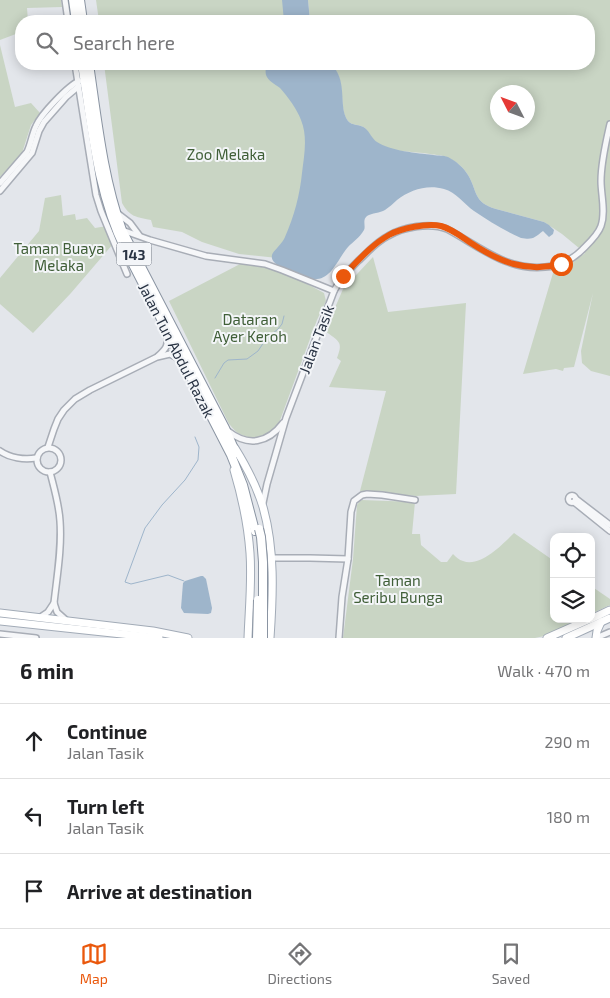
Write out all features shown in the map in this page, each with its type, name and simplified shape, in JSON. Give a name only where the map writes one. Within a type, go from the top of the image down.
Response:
[{"type":"highway","points":[[73,0],[75,15]]},
{"type":"highway","points":[[80,0],[82,15]]},
{"type":"highway","points":[[80,82],[88,74],[88,70]]},
{"type":"highway","name":"Jalan Tun Abdul Razak","points":[[88,70],[106,169],[108,210],[122,230],[225,428],[228,443],[261,537],[263,638]]},
{"type":"highway","points":[[80,82],[90,84],[93,90]]},
{"type":"highway","name":"Jalan Tun Abdul Razak","points":[[80,82],[108,210],[166,329],[228,443]]},
{"type":"highway","name":"Jalan Tun Abdul Razak","points":[[257,530],[257,638]]},
{"type":"main road","points":[[228,443],[246,467],[262,506],[271,558],[271,636]]},
{"type":"main road","points":[[228,443],[240,493],[250,552],[249,613],[246,636]]},
{"type":"main road","points":[[595,617],[610,610]]},
{"type":"main road","points":[[249,613],[253,627],[260,628],[266,625],[271,611]]},
{"type":"main road","points":[[0,613],[153,631],[188,638]]},
{"type":"main road","points":[[566,638],[610,618]]},
{"type":"main road","points":[[0,621],[159,638]]},
{"type":"main road","points":[[596,638],[601,622]]},
{"type":"main road","points":[[547,638],[582,623]]},
{"type":"street","points":[[65,0],[67,15]]},
{"type":"street","points":[[77,70],[96,195],[108,210],[130,223],[141,237]]},
{"type":"street","points":[[0,190],[32,153],[41,126],[80,82]]},
{"type":"street","points":[[0,183],[27,152],[40,118],[65,91],[80,82]]},
{"type":"street","points":[[71,93],[81,99]]},
{"type":"street","name":"Jalan Tasik","points":[[262,506],[286,418],[334,291],[343,276],[377,244],[393,233],[419,226],[440,226],[496,258],[512,264],[540,268],[551,267],[570,260],[593,239],[602,226],[601,180],[605,145],[610,124]]},
{"type":"street","points":[[108,210],[126,274]]},
{"type":"street","points":[[122,230],[206,256],[265,264],[334,291]]},
{"type":"street","points":[[157,357],[168,343],[166,329]]},
{"type":"street","points":[[48,447],[58,419],[75,399],[165,354],[170,354],[184,362]]},
{"type":"street","name":"Jalan Tasik","points":[[225,428],[241,439],[261,440],[269,437],[286,418]]},
{"type":"street","points":[[48,447],[55,449],[61,459],[57,469],[46,472],[40,468],[36,458],[39,452],[48,447]]},
{"type":"street","points":[[0,451],[20,459],[36,458]]},
{"type":"street","points":[[50,472],[60,522],[60,543],[54,602],[57,612],[67,621]]},
{"type":"street","points":[[339,638],[342,597],[348,559],[350,512],[354,501],[367,494],[415,500]]},
{"type":"street","points":[[610,525],[575,500],[610,531]]},
{"type":"street","points":[[271,558],[348,559]]},
{"type":"street","points":[[39,618],[48,612],[54,602]]},
{"type":"street","points":[[596,638],[610,632]]},
{"type":"street","points":[[0,634],[36,638]]},
{"type":"green space","points":[[0,0],[61,0],[62,7],[27,8],[28,15],[15,15],[15,34],[0,40]]},
{"type":"green space","points":[[96,0],[293,0],[292,15],[98,15]]},
{"type":"green space","points":[[308,0],[610,0],[610,376],[591,371],[582,363],[581,351],[593,293],[574,367],[564,368],[563,371],[556,369],[523,374],[553,273],[571,264],[585,253],[544,222],[496,209],[483,203],[477,196],[466,172],[451,159],[389,149],[377,143],[365,128],[352,124],[345,116],[340,80],[335,70],[595,70],[595,15],[309,15]]},
{"type":"green space","points":[[0,45],[15,107],[31,103],[40,113],[31,125],[22,153],[0,177]]},
{"type":"green space","name":"Zoo Melaka","points":[[105,70],[295,70],[329,145],[287,259],[239,254],[202,242],[182,232],[153,227],[151,220],[131,214],[122,203]]},
{"type":"green space","name":"Taman Buaya Melaka","points":[[61,195],[63,216],[75,214],[76,220],[87,218],[95,228],[107,226],[113,244],[71,293],[33,333],[0,304],[0,278],[39,231],[45,198]]},
{"type":"green space","points":[[373,257],[388,312],[466,303],[456,494],[416,496],[360,491],[386,391],[329,387],[341,361],[337,358],[340,345],[336,339],[325,331],[343,289]]},
{"type":"green space","name":"Dataran Ayer Keroh","points":[[242,263],[267,268],[298,279],[324,293],[326,301],[317,320],[279,423],[268,434],[258,437],[247,437],[240,434],[229,424],[169,301]]},
{"type":"green space","name":"Taman Seribu Bunga","points":[[360,501],[415,502],[412,534],[420,534],[421,545],[441,562],[447,562],[453,554],[463,561],[477,561],[491,554],[514,533],[550,558],[550,623],[572,623],[549,635],[535,638],[343,638],[353,559],[357,505]]},
{"type":"green space","points":[[595,589],[610,599],[610,605],[595,612]]},
{"type":"water","points":[[282,0],[308,0],[309,15],[283,15]]},
{"type":"water","points":[[266,70],[336,70],[342,87],[345,115],[350,123],[365,128],[375,141],[389,148],[448,157],[460,165],[466,172],[477,196],[483,203],[496,209],[544,222],[554,230],[553,234],[549,237],[543,231],[533,238],[521,238],[480,215],[456,195],[431,187],[407,193],[385,210],[367,216],[362,233],[348,247],[331,271],[322,278],[308,278],[277,265],[272,260],[272,255],[284,239],[294,213],[301,181],[305,140],[303,126],[295,107],[280,88],[270,81]]},
{"type":"water","points":[[201,576],[206,579],[212,608],[211,613],[184,613],[181,608],[183,583]]},
{"type":"waterway","points":[[215,378],[228,360],[247,359],[258,351],[266,339],[282,324],[284,316]]},
{"type":"waterway","points":[[184,581],[168,575],[131,584],[125,582],[145,528],[162,505],[185,480],[198,460],[199,447],[195,437]]},
{"type":"route","points":[[343,276],[373,246],[386,237],[393,233],[430,225],[447,229],[484,251],[512,264],[540,268],[561,264]]}]
